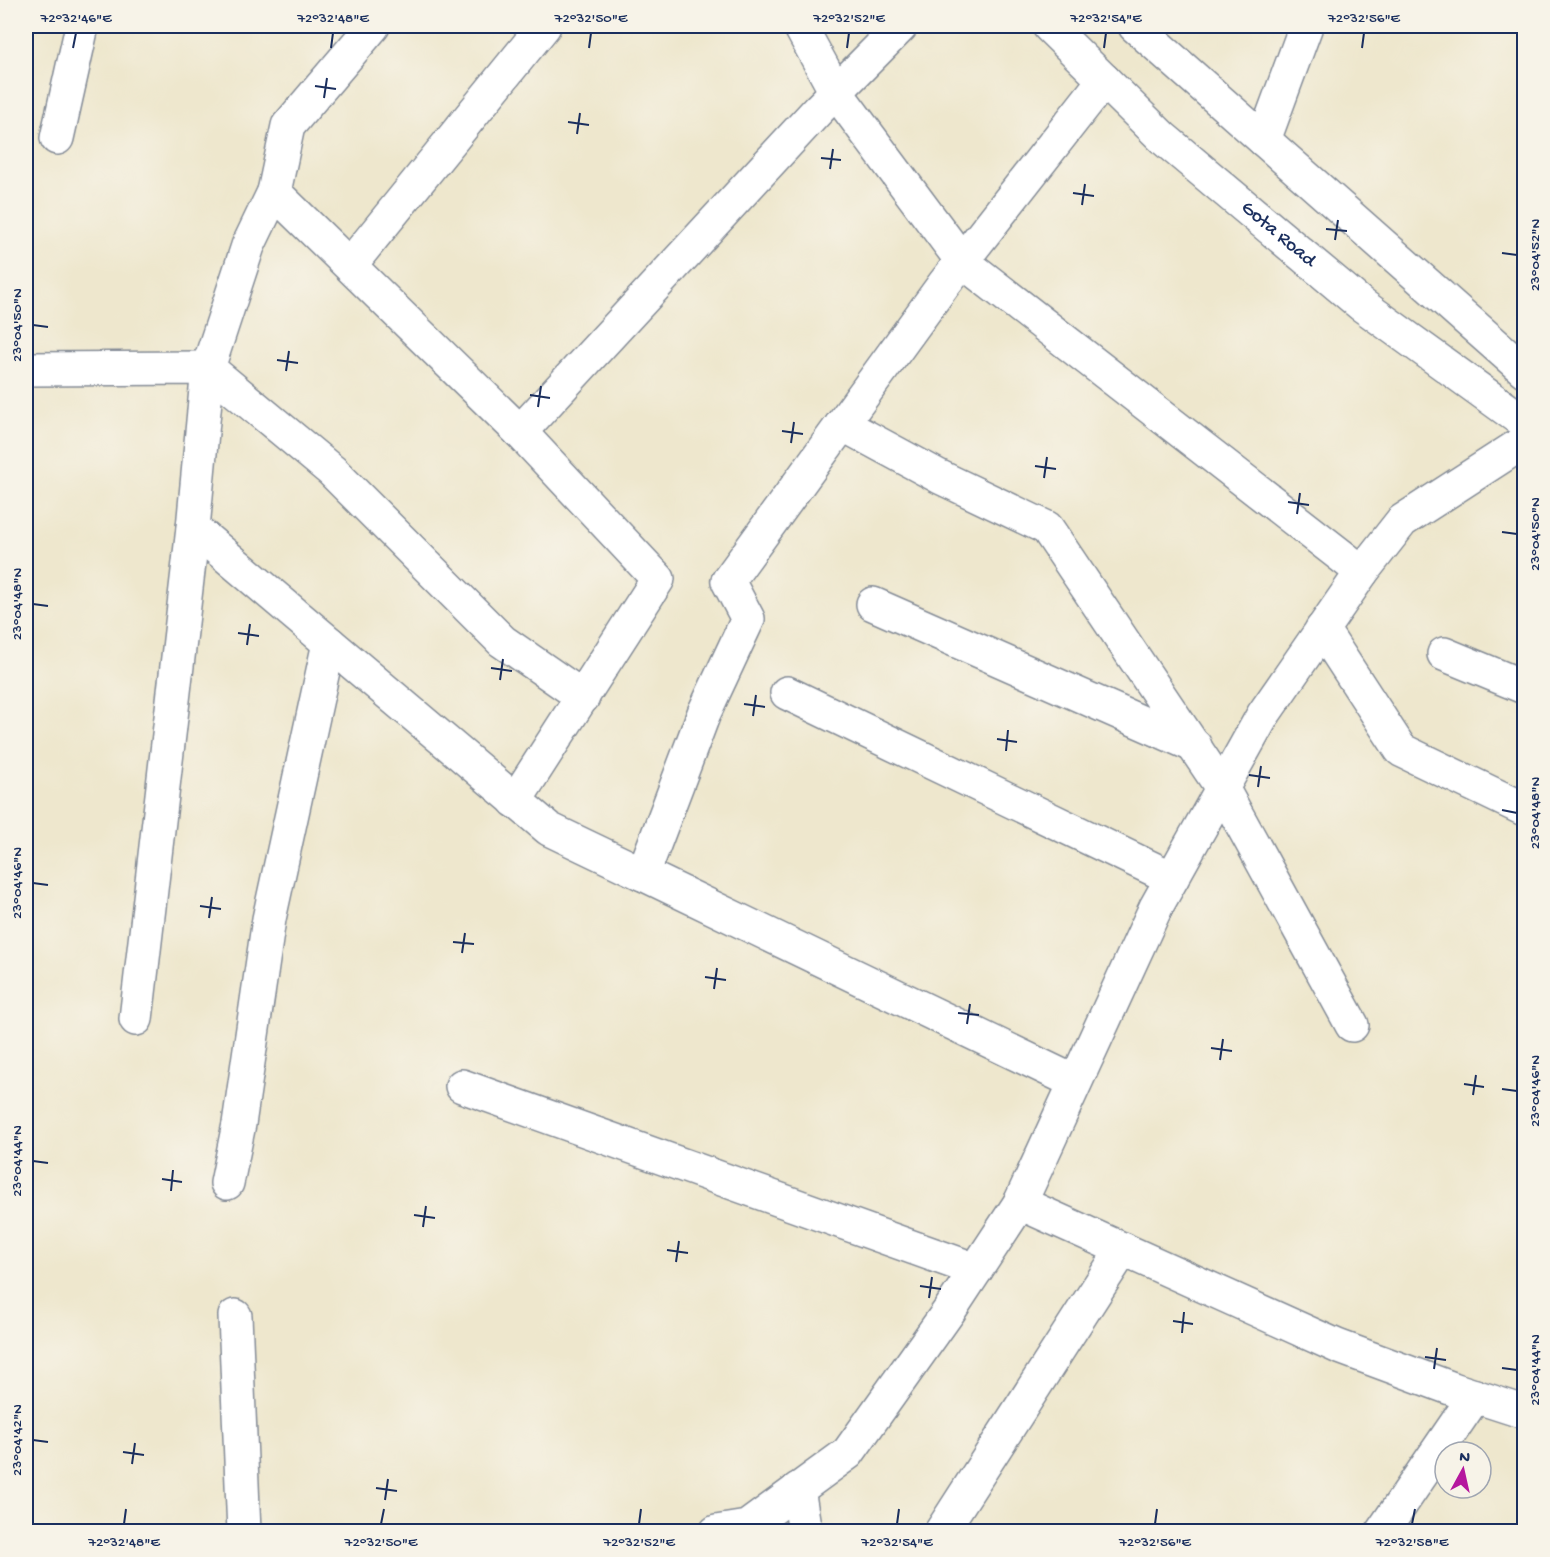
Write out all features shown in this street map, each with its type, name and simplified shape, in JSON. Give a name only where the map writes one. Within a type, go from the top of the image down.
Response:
[{"type":"street","points":[[57,138],[82,26]]},
{"type":"street","points":[[136,1018],[193,528],[208,368],[248,246],[274,192],[288,126],[373,26]]},
{"type":"street","points":[[350,265],[544,26]]},
{"type":"street","points":[[800,26],[836,92],[962,261],[1362,572]]},
{"type":"street","points":[[520,432],[836,92],[901,26]]},
{"type":"street","name":"Gota Road","points":[[1049,26],[1162,138],[1362,305],[1524,422]]},
{"type":"street","points":[[1135,26],[1524,370]]},
{"type":"street","points":[[1264,140],[1306,26]]},
{"type":"street","points":[[643,874],[704,713],[748,619],[728,581],[962,261],[1104,80]]},
{"type":"street","points":[[274,192],[520,432],[658,579],[515,801]]},
{"type":"street","points":[[26,369],[208,368],[332,471],[502,641],[583,697]]},
{"type":"street","points":[[842,424],[940,477],[1047,528],[1222,788],[1352,1025]]},
{"type":"street","points":[[716,1532],[747,1527],[848,1453],[1020,1203],[1156,907],[1263,715],[1362,572],[1402,521],[1524,441]]},
{"type":"street","points":[[193,528],[549,829],[1075,1082]]},
{"type":"street","points":[[873,604],[1195,746]]},
{"type":"street","points":[[1322,629],[1401,750],[1524,809]]},
{"type":"street","points":[[227,1183],[239,1124],[269,919],[329,643]]},
{"type":"street","points":[[1443,654],[1524,687]]},
{"type":"street","points":[[787,693],[1172,878]]},
{"type":"street","points":[[462,1086],[976,1270]]},
{"type":"street","points":[[1020,1203],[1337,1346],[1524,1412]]},
{"type":"street","points":[[941,1532],[1123,1249]]},
{"type":"street","points":[[235,1316],[244,1532]]},
{"type":"street","points":[[1382,1532],[1475,1396]]},
{"type":"street","points":[[798,1489],[805,1531],[810,1532]]}]
